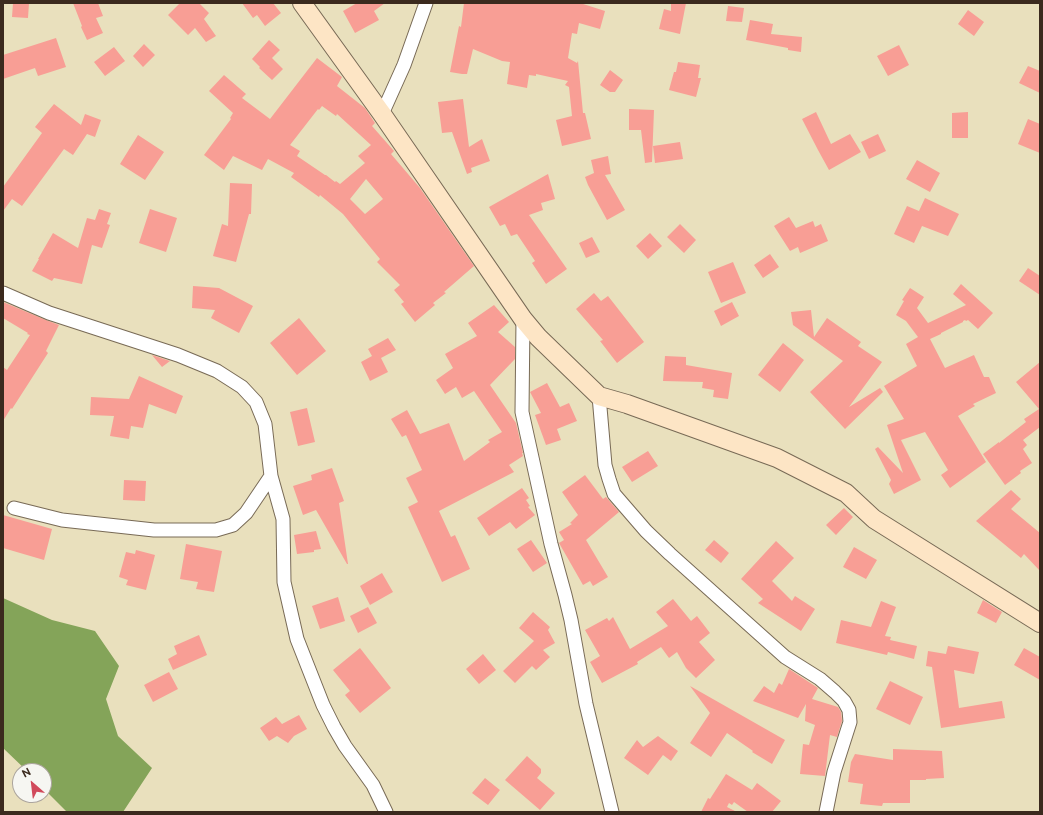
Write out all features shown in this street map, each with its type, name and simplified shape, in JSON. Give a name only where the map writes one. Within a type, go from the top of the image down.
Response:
[{"type":"main road","points":[[302,3],[382,114],[523,319],[538,337],[599,396],[634,406],[777,458],[846,493],[874,519],[1040,623]]},
{"type":"street","points":[[382,114],[404,65],[426,3]]},
{"type":"street","points":[[3,293],[49,313],[178,355],[217,371],[242,387],[256,402],[265,424],[271,476],[283,519],[284,582],[297,639],[323,705],[334,727],[351,756],[373,785],[386,812]]},
{"type":"street","points":[[523,319],[522,412],[551,544],[571,620],[586,704],[612,812]]},
{"type":"street","points":[[599,396],[605,465],[614,494],[646,531],[670,554],[785,657],[820,679],[835,692],[849,710],[850,722],[834,772],[826,812]]},
{"type":"street","points":[[14,508],[62,520],[154,530],[216,530],[233,525],[246,513],[271,476]]},
{"type":"green space","points":[[3,598],[52,620],[95,631],[119,666],[106,699],[118,736],[152,768],[123,812],[67,812],[52,797],[52,763],[19,763],[3,748]]},
{"type":"building","points":[[13,3],[29,3],[28,18],[12,17]]},
{"type":"building","points":[[73,3],[98,3],[103,16],[96,18],[103,33],[87,40]]},
{"type":"building","points":[[180,3],[199,3],[209,13],[204,19],[216,36],[206,42],[195,28],[188,35],[168,15]]},
{"type":"building","points":[[242,3],[273,3],[281,13],[265,26],[257,15],[253,18]]},
{"type":"building","points":[[357,3],[385,3],[374,11],[379,20],[355,33],[343,11]]},
{"type":"building","points":[[464,3],[580,3],[605,11],[600,29],[579,23],[577,34],[572,33],[568,58],[577,63],[578,61],[583,113],[585,113],[591,139],[562,146],[556,120],[572,116],[569,87],[565,85],[568,81],[536,74],[536,76],[529,75],[527,88],[507,84],[510,62],[502,61],[473,49],[467,74],[450,72],[459,26],[461,27]]},
{"type":"building","points":[[671,3],[686,3],[680,34],[659,29],[664,9],[671,11]]},
{"type":"building","points":[[728,6],[744,8],[742,22],[726,21]]},
{"type":"building","points":[[968,10],[984,22],[974,36],[958,24]]},
{"type":"building","points":[[750,20],[773,24],[771,34],[802,37],[801,52],[746,40]]},
{"type":"building","points":[[56,38],[66,67],[38,76],[35,68],[3,79],[3,55]]},
{"type":"building","points":[[269,40],[280,50],[272,58],[283,69],[272,80],[252,59]]},
{"type":"building","points":[[144,44],[155,55],[143,67],[133,56]]},
{"type":"building","points":[[899,45],[909,65],[888,76],[877,56]]},
{"type":"building","points":[[114,47],[125,61],[105,76],[94,62]]},
{"type":"building","points":[[317,58],[342,77],[337,86],[365,108],[375,123],[372,126],[394,151],[391,154],[420,188],[474,266],[444,292],[446,293],[433,303],[435,305],[415,322],[401,304],[404,302],[394,290],[400,285],[377,262],[380,259],[343,214],[320,195],[319,197],[291,177],[294,173],[268,159],[262,170],[233,156],[224,170],[204,155],[231,119],[230,118],[233,113],[209,91],[224,75],[246,94],[242,98],[270,119]],"holes":[[[322,106],[336,116],[337,114],[371,145],[358,156],[365,163],[340,184],[297,156],[300,151],[290,145]],[[366,179],[383,199],[365,214],[350,199]]]},
{"type":"building","points":[[678,62],[700,65],[698,78],[701,78],[696,97],[669,90]]},
{"type":"building","points":[[1028,66],[1040,71],[1040,93],[1019,83]]},
{"type":"building","points":[[610,70],[623,80],[615,92],[610,92],[600,85]]},
{"type":"building","points":[[463,99],[469,147],[482,139],[490,161],[471,168],[472,172],[467,174],[452,132],[442,133],[438,102]]},
{"type":"building","points":[[54,104],[81,125],[85,114],[101,120],[95,137],[87,134],[73,155],[64,149],[22,206],[12,199],[3,211],[3,187],[42,133],[35,127]]},
{"type":"building","points":[[629,109],[654,110],[652,162],[645,163],[641,130],[629,130]]},
{"type":"building","points":[[816,112],[831,144],[850,134],[861,152],[829,170],[802,119]]},
{"type":"building","points":[[968,112],[968,138],[952,138],[952,113]]},
{"type":"building","points":[[1028,119],[1040,124],[1040,153],[1018,144]]},
{"type":"building","points":[[878,134],[886,151],[869,159],[861,142]]},
{"type":"building","points":[[138,135],[164,152],[145,180],[120,164]]},
{"type":"building","points":[[680,142],[683,159],[655,163],[653,146]]},
{"type":"building","points":[[608,156],[611,174],[605,175],[625,210],[607,220],[585,177],[594,173],[591,160]]},
{"type":"building","points":[[917,160],[940,173],[930,192],[906,179]]},
{"type":"building","points":[[548,174],[555,199],[541,203],[543,210],[529,215],[567,269],[546,284],[532,263],[535,261],[517,234],[511,236],[505,224],[500,226],[489,207]]},
{"type":"building","points":[[230,183],[252,184],[251,214],[249,214],[236,262],[213,256],[222,224],[228,226]]},
{"type":"building","points":[[925,198],[959,214],[948,236],[922,226],[914,243],[894,234],[907,206],[919,211]]},
{"type":"building","points":[[99,209],[111,213],[107,224],[110,225],[102,248],[92,245],[82,284],[54,278],[52,281],[32,271],[53,233],[78,248],[87,218],[95,220]]},
{"type":"building","points":[[150,209],[177,218],[166,252],[139,243]]},
{"type":"building","points":[[789,217],[796,228],[813,221],[815,227],[821,224],[828,241],[800,253],[798,247],[790,251],[774,226]]},
{"type":"building","points":[[680,224],[696,240],[684,253],[667,237]]},
{"type":"building","points":[[650,233],[662,246],[648,259],[636,246]]},
{"type":"building","points":[[592,237],[600,252],[586,258],[579,243]]},
{"type":"building","points":[[770,254],[779,267],[763,278],[754,265]]},
{"type":"building","points":[[733,262],[746,293],[721,303],[708,272]]},
{"type":"building","points":[[1028,268],[1040,276],[1040,295],[1019,281]]},
{"type":"building","points":[[961,284],[993,313],[978,329],[968,320],[965,320],[930,339],[945,368],[974,355],[984,377],[989,377],[996,393],[973,404],[975,406],[958,416],[986,462],[950,488],[941,475],[948,470],[925,432],[901,440],[921,480],[894,494],[889,484],[891,480],[875,449],[878,447],[903,473],[887,425],[904,419],[884,386],[917,366],[906,344],[918,337],[906,321],[896,315],[904,301],[902,300],[910,288],[924,297],[917,308],[928,323],[966,305],[953,294]]},
{"type":"building","points":[[193,286],[219,288],[253,306],[239,333],[211,318],[215,310],[192,308]]},
{"type":"building","points":[[594,293],[601,301],[608,296],[644,342],[617,363],[600,341],[603,340],[576,309]]},
{"type":"building","points":[[3,302],[59,325],[46,351],[48,353],[3,421],[3,367],[7,370],[30,335],[3,318]]},
{"type":"building","points":[[732,302],[739,316],[721,326],[714,311]]},
{"type":"building","points":[[494,305],[509,322],[498,332],[515,347],[515,359],[490,385],[516,423],[523,456],[509,465],[514,472],[439,511],[451,537],[455,535],[470,569],[442,582],[408,507],[418,502],[406,478],[422,470],[406,435],[402,437],[391,419],[407,410],[420,434],[449,423],[464,461],[490,442],[488,440],[502,432],[474,391],[462,398],[456,387],[445,394],[436,380],[453,368],[445,354],[477,336],[468,323]]},
{"type":"building","points":[[811,310],[814,337],[827,318],[861,342],[858,346],[882,362],[849,407],[880,388],[883,392],[845,429],[810,392],[843,361],[793,325],[791,312]]},
{"type":"building","points":[[299,318],[326,351],[297,375],[270,343]]},
{"type":"building","points":[[388,338],[396,350],[381,358],[388,372],[370,381],[361,362],[372,356],[368,349]]},
{"type":"building","points":[[783,343],[804,360],[780,392],[758,375]]},
{"type":"building","points":[[152,355],[170,361],[162,367]]},
{"type":"building","points":[[665,356],[686,357],[686,365],[732,373],[728,399],[713,397],[714,390],[702,388],[703,382],[663,381]]},
{"type":"building","points":[[1040,362],[1040,427],[1023,440],[1027,445],[1023,449],[1032,463],[1020,471],[1021,473],[1005,485],[983,454],[1026,422],[1024,419],[1039,409],[1016,382]]},
{"type":"building","points":[[139,376],[183,396],[176,414],[149,404],[143,428],[131,426],[129,439],[110,436],[114,416],[90,415],[91,397],[129,399]]},
{"type":"building","points":[[547,383],[560,407],[569,403],[577,421],[557,429],[561,440],[546,445],[535,415],[541,413],[530,392]]},
{"type":"building","points":[[307,408],[315,442],[298,446],[290,412]]},
{"type":"building","points":[[648,451],[658,466],[632,482],[622,467]]},
{"type":"building","points":[[332,468],[344,501],[339,503],[348,564],[316,510],[303,515],[293,486],[312,480],[311,475]]},
{"type":"building","points":[[585,475],[603,499],[606,497],[619,512],[586,540],[608,577],[593,586],[590,581],[583,585],[559,543],[564,540],[559,532],[572,524],[570,523],[578,515],[562,492]]},
{"type":"building","points":[[124,480],[146,481],[145,501],[123,500]]},
{"type":"building","points":[[522,488],[529,498],[526,500],[530,506],[528,507],[535,515],[516,529],[510,522],[489,536],[477,518]]},
{"type":"building","points":[[1011,490],[1021,499],[1011,509],[1040,533],[1040,571],[1024,554],[1021,558],[976,521]]},
{"type":"building","points":[[844,508],[853,517],[836,535],[826,525]]},
{"type":"building","points":[[3,515],[52,529],[44,560],[3,548]]},
{"type":"building","points":[[316,531],[321,549],[314,550],[314,552],[297,554],[294,535]]},
{"type":"building","points":[[531,540],[547,563],[533,572],[517,549]]},
{"type":"building","points":[[714,540],[729,553],[721,563],[705,550]]},
{"type":"building","points":[[776,541],[794,558],[772,581],[792,601],[795,596],[815,609],[801,631],[758,603],[763,599],[741,579]]},
{"type":"building","points":[[186,544],[222,551],[214,592],[196,589],[198,582],[180,579]]},
{"type":"building","points":[[854,547],[877,560],[866,579],[843,567]]},
{"type":"building","points":[[136,550],[155,555],[146,590],[126,585],[128,580],[119,577],[126,552],[135,554]]},
{"type":"building","points":[[382,573],[393,592],[370,605],[360,586]]},
{"type":"building","points":[[338,597],[345,621],[320,629],[312,606]]},
{"type":"building","points":[[673,599],[691,621],[697,616],[710,633],[699,642],[715,660],[696,678],[686,668],[677,652],[669,658],[661,647],[637,662],[638,664],[602,683],[590,662],[600,656],[585,630],[607,618],[609,621],[613,617],[630,649],[668,626],[656,612]]},
{"type":"building","points":[[983,600],[1002,612],[996,623],[977,613]]},
{"type":"building","points":[[881,601],[896,607],[885,636],[891,637],[890,640],[917,646],[914,659],[888,652],[887,655],[836,643],[841,620],[871,627]]},
{"type":"building","points":[[368,607],[377,623],[358,633],[350,616]]},
{"type":"building","points":[[533,612],[550,627],[548,630],[555,643],[543,650],[550,657],[536,670],[532,666],[515,683],[503,671],[534,641],[519,628]]},
{"type":"building","points":[[199,635],[207,655],[173,670],[168,659],[177,654],[174,646]]},
{"type":"building","points":[[948,646],[979,652],[974,674],[954,670],[959,708],[1002,701],[1005,718],[941,728],[932,667],[926,666],[928,651],[946,654]]},
{"type":"building","points":[[360,648],[391,688],[360,713],[345,695],[350,691],[333,670]]},
{"type":"building","points":[[1024,648],[1040,657],[1040,680],[1014,665]]},
{"type":"building","points":[[483,654],[496,670],[479,684],[466,669]]},
{"type":"building","points":[[789,669],[818,688],[812,699],[838,707],[841,712],[842,721],[837,737],[830,735],[825,776],[800,774],[803,744],[809,745],[815,725],[805,721],[806,704],[798,718],[753,701],[764,686],[774,693],[779,683],[782,685]]},
{"type":"building","points":[[169,672],[178,689],[153,702],[144,685]]},
{"type":"building","points":[[890,681],[923,697],[910,725],[876,709]]},
{"type":"building","points":[[690,686],[785,740],[772,764],[752,752],[753,751],[727,733],[711,757],[690,743],[710,713]]},
{"type":"building","points":[[299,715],[307,729],[294,736],[288,743],[277,736],[269,741],[260,728],[276,717],[282,724]]},
{"type":"building","points":[[658,736],[678,751],[671,761],[663,755],[648,775],[624,758],[637,740],[643,747]]},
{"type":"building","points":[[893,749],[942,751],[944,778],[910,780],[910,803],[883,803],[882,806],[860,804],[863,784],[848,782],[851,762],[855,754],[893,760]]},
{"type":"building","points":[[527,756],[541,769],[541,773],[537,778],[555,793],[540,810],[505,780]]},
{"type":"building","points":[[726,774],[752,790],[757,783],[781,801],[772,812],[748,812],[734,802],[732,805],[729,803],[727,807],[737,812],[701,812],[708,798],[710,799]]},
{"type":"building","points":[[485,778],[500,790],[488,805],[472,793]]}]
